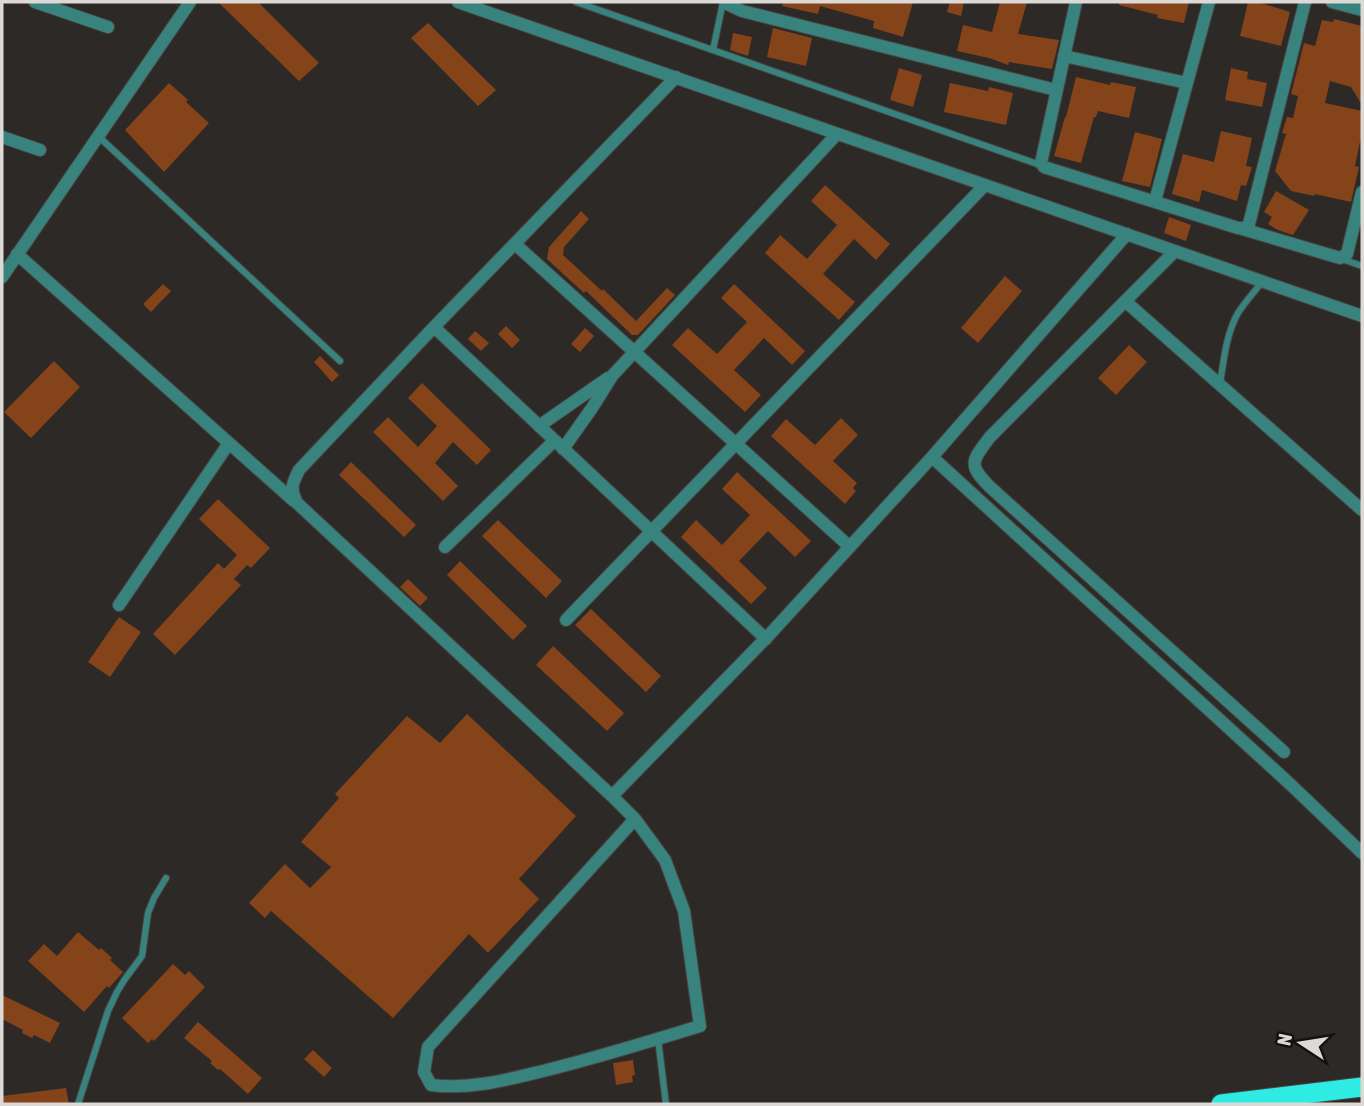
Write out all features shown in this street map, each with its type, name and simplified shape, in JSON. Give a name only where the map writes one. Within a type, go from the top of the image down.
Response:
[{"type":"highway","points":[[1221,1104],[1332,1098],[1362,1087]]},
{"type":"street","points":[[35,2],[108,27]]},
{"type":"street","points":[[2,277],[190,2]]},
{"type":"street","points":[[458,2],[1362,316]]},
{"type":"street","points":[[725,2],[741,11],[1056,90]]},
{"type":"street","points":[[1155,201],[1209,2]]},
{"type":"street","points":[[1238,228],[1245,228],[1249,224],[1305,2]]},
{"type":"street","points":[[1332,2],[1362,10]]},
{"type":"street","points":[[1073,3],[1042,157],[1041,163],[1044,167],[1340,258],[1347,254],[1361,199]]},
{"type":"street","points":[[1064,56],[1187,83]]},
{"type":"street","points":[[296,503],[292,483],[299,470],[676,78]]},
{"type":"street","points":[[445,547],[559,445],[592,408],[612,376],[837,134]]},
{"type":"street","points":[[2,137],[40,150]]},
{"type":"street","points":[[566,620],[985,185]]},
{"type":"street","points":[[612,796],[766,639],[932,457],[1126,234]]},
{"type":"street","points":[[515,244],[850,547]]},
{"type":"street","points":[[1175,251],[990,437],[975,457],[975,469],[990,487],[1284,752]]},
{"type":"street","points":[[17,254],[296,503],[612,796],[635,819],[665,860],[684,911],[699,1026],[593,1059],[484,1085],[431,1085],[424,1072],[428,1047],[635,819]]},
{"type":"street","points":[[1125,301],[1362,510]]},
{"type":"street","points":[[434,327],[766,639]]},
{"type":"street","points":[[539,426],[612,376]]},
{"type":"street","points":[[119,605],[229,443]]},
{"type":"street","points":[[932,457],[1362,853]]},
{"type":"lane","points":[[576,2],[589,4],[1044,167]]},
{"type":"lane","points":[[713,50],[725,2]]},
{"type":"lane","points":[[97,136],[340,361]]},
{"type":"lane","points":[[1340,258],[1362,266]]},
{"type":"lane","points":[[1220,385],[1233,323],[1262,281]]},
{"type":"lane","points":[[78,1104],[108,1012],[117,992],[142,957],[148,913],[166,878]]},
{"type":"lane","points":[[658,1038],[666,1104]]},
{"type":"building","points":[[218,2],[258,2],[319,63],[299,81]]},
{"type":"building","points":[[783,2],[913,2],[903,37],[873,28],[874,21],[820,6],[818,14],[782,6]]},
{"type":"building","points":[[950,2],[964,2],[961,16],[947,12]]},
{"type":"building","points":[[1000,2],[1027,2],[1018,34],[1059,40],[1052,69],[1009,62],[1008,65],[957,51],[963,25],[992,32]]},
{"type":"building","points":[[1119,2],[1189,2],[1184,23],[1157,18],[1158,15],[1119,5]]},
{"type":"building","points":[[1248,2],[1258,2],[1290,12],[1281,46],[1240,36]]},
{"type":"building","points":[[1334,19],[1362,26],[1362,105],[1351,87],[1330,81],[1325,103],[1362,111],[1362,132],[1355,166],[1359,167],[1351,202],[1291,191],[1275,171],[1286,134],[1282,133],[1287,117],[1293,118],[1298,96],[1291,94],[1304,43],[1315,46],[1322,20],[1333,22]]},
{"type":"building","points":[[428,23],[496,90],[478,106],[411,38]]},
{"type":"building","points":[[773,28],[812,38],[806,66],[767,57]]},
{"type":"building","points":[[733,33],[752,37],[748,56],[730,50]]},
{"type":"building","points":[[899,68],[922,75],[913,107],[890,100]]},
{"type":"building","points":[[1231,68],[1248,72],[1247,79],[1267,83],[1262,107],[1225,100]]},
{"type":"building","points":[[1076,77],[1110,85],[1111,82],[1136,87],[1129,118],[1098,111],[1081,163],[1054,156]]},
{"type":"building","points":[[169,83],[209,123],[164,172],[125,130]]},
{"type":"building","points":[[950,83],[988,91],[989,87],[1013,93],[1006,125],[944,112]]},
{"type":"building","points":[[1221,131],[1252,138],[1246,166],[1252,167],[1246,186],[1241,185],[1237,201],[1202,190],[1199,202],[1172,194],[1183,154],[1214,162]]},
{"type":"building","points":[[1135,132],[1162,139],[1150,187],[1122,181]]},
{"type":"building","points":[[825,185],[890,244],[876,260],[854,239],[823,274],[855,302],[839,320],[765,253],[780,235],[807,259],[837,225],[811,201]]},
{"type":"building","points":[[1276,191],[1309,210],[1293,235],[1268,224],[1272,217],[1264,212]]},
{"type":"building","points":[[581,211],[589,219],[564,247],[563,255],[602,291],[603,289],[636,321],[667,288],[675,295],[638,335],[632,335],[586,291],[584,293],[547,259],[549,247]]},
{"type":"building","points":[[1169,217],[1191,225],[1186,241],[1164,233]]},
{"type":"building","points":[[1005,276],[1022,291],[978,343],[961,328]]},
{"type":"building","points":[[163,284],[171,291],[151,312],[143,304]]},
{"type":"building","points":[[734,284],[805,351],[792,365],[764,338],[734,370],[761,395],[745,412],[672,345],[688,328],[717,354],[747,322],[721,298]]},
{"type":"building","points":[[506,326],[520,340],[512,348],[498,334]]},
{"type":"building","points":[[585,328],[594,336],[580,352],[571,344]]},
{"type":"building","points":[[475,331],[489,343],[481,351],[468,339]]},
{"type":"building","points":[[1129,345],[1147,362],[1116,395],[1098,378]]},
{"type":"building","points":[[320,356],[339,375],[332,382],[314,362]]},
{"type":"building","points":[[54,361],[80,387],[31,438],[4,412]]},
{"type":"building","points":[[422,383],[491,450],[477,465],[453,442],[435,463],[458,486],[443,501],[373,432],[388,417],[418,447],[437,426],[408,398]]},
{"type":"building","points":[[841,418],[858,435],[833,461],[857,483],[853,488],[856,491],[845,504],[771,436],[786,419],[815,445]]},
{"type":"building","points":[[351,462],[416,525],[404,537],[339,475]]},
{"type":"building","points":[[737,472],[811,541],[795,557],[768,531],[739,561],[767,588],[751,604],[681,537],[696,520],[722,545],[750,515],[722,489]]},
{"type":"building","points":[[218,499],[270,548],[251,568],[247,565],[234,579],[241,585],[175,655],[153,634],[218,563],[224,569],[237,555],[199,519]]},
{"type":"building","points":[[498,520],[562,581],[546,598],[482,536]]},
{"type":"building","points":[[460,561],[527,626],[513,640],[447,575]]},
{"type":"building","points":[[408,579],[428,598],[420,606],[400,587]]},
{"type":"building","points":[[591,609],[661,676],[646,692],[575,625]]},
{"type":"building","points":[[119,617],[141,632],[110,677],[88,662]]},
{"type":"building","points":[[553,646],[624,713],[607,731],[536,665]]},
{"type":"building","points":[[467,714],[576,816],[519,879],[539,899],[488,953],[469,934],[393,1018],[271,911],[265,918],[249,903],[285,864],[310,888],[331,867],[301,842],[339,798],[335,794],[407,716],[440,743]]},
{"type":"building","points":[[78,932],[99,950],[101,948],[123,972],[84,1012],[28,961],[44,944],[57,956]]},
{"type":"building","points":[[173,964],[185,975],[189,971],[205,987],[154,1041],[152,1039],[148,1043],[122,1018]]},
{"type":"building","points":[[2,995],[60,1023],[50,1043],[34,1035],[32,1038],[22,1033],[23,1030],[2,1019]]},
{"type":"building","points":[[198,1022],[262,1078],[248,1094],[184,1038]]},
{"type":"building","points":[[313,1050],[332,1068],[324,1077],[304,1059]]},
{"type":"building","points":[[633,1060],[633,1082],[616,1085],[613,1063]]},
{"type":"building","points":[[66,1088],[69,1104],[2,1104],[2,1096]]}]
